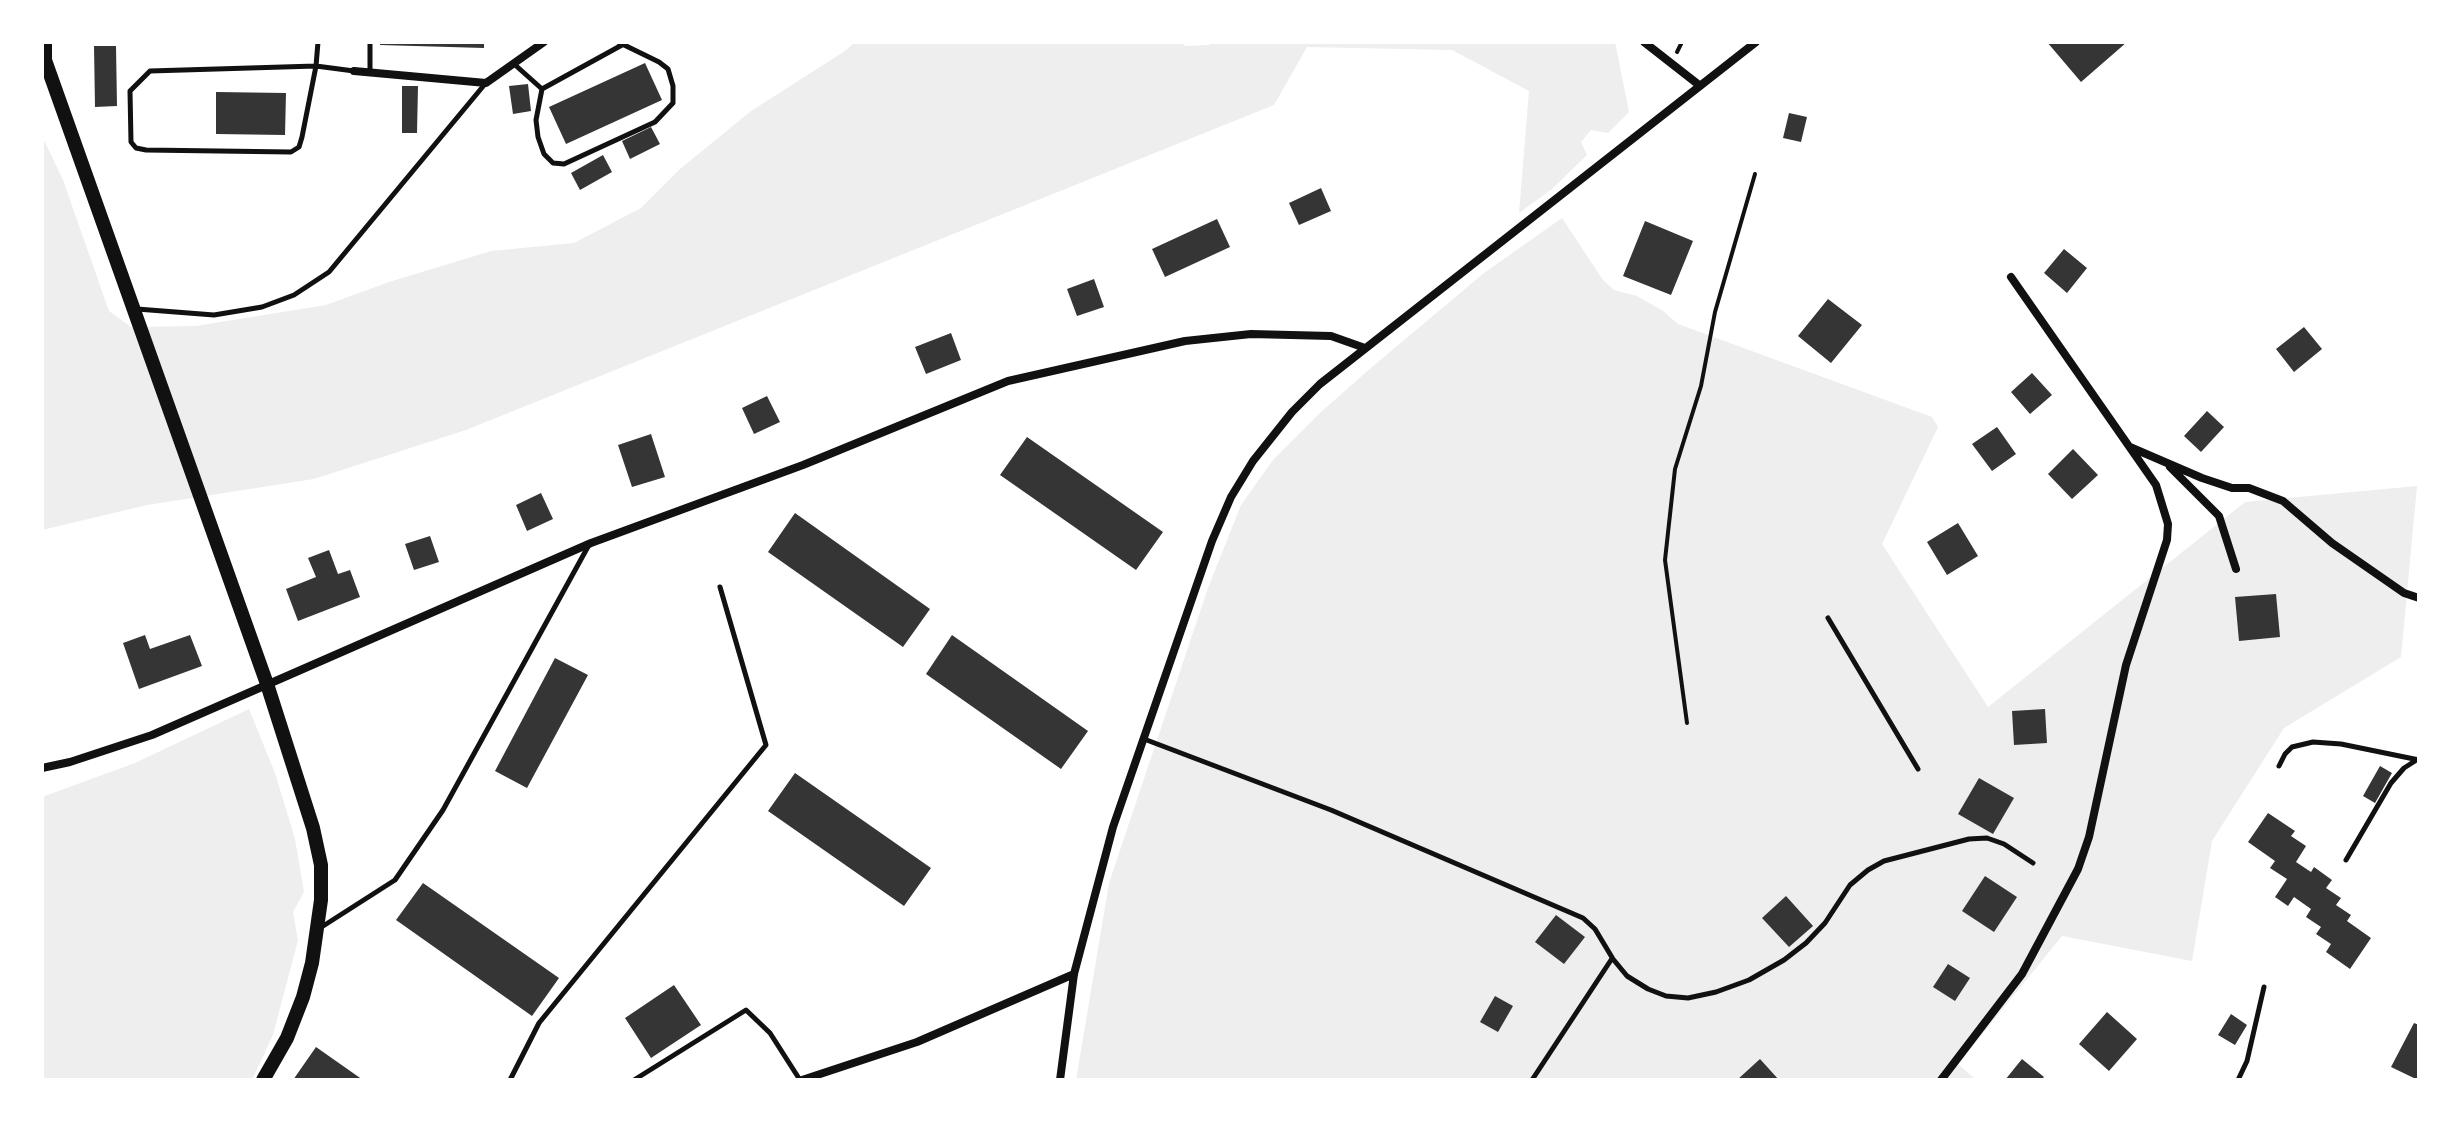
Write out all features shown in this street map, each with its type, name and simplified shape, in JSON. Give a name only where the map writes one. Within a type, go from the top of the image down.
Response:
[{"type":"street","points":[[45,42],[44,60],[267,684],[316,841],[321,865],[321,888],[312,963],[287,1038],[263,1080]]},
{"type":"street","points":[[354,71],[486,83],[544,42]]},
{"type":"street","points":[[1644,42],[1699,85]]},
{"type":"street","points":[[1060,1080],[1074,974],[1113,827],[1212,541],[1231,497],[1253,461],[1292,412],[1320,384],[1756,42]]},
{"type":"street","points":[[1941,1080],[2022,974],[2078,869],[2089,837],[2126,665],[2167,540],[2168,524],[2156,485],[2011,277]]},
{"type":"street","points":[[42,768],[152,735],[591,543],[803,465],[1008,381],[1185,341],[1251,334],[1331,336],[1365,348]]},
{"type":"street","points":[[2129,446],[2166,464],[2232,488],[2249,488],[2283,501],[2332,543],[2404,593],[2419,598]]},
{"type":"street","points":[[2166,464],[2219,516],[2236,569]]},
{"type":"street","points":[[801,1080],[917,1042],[1074,974]]},
{"type":"lane","points":[[318,42],[316,66],[302,137],[299,147],[291,152],[146,150],[136,148],[131,142],[130,91],[150,71],[316,66],[354,71]]},
{"type":"lane","points":[[370,42],[370,72]]},
{"type":"lane","points":[[621,43],[668,69],[673,86],[673,103],[655,122],[564,164],[553,163],[544,154],[538,137],[536,120],[542,89],[621,43]]},
{"type":"lane","points":[[514,64],[542,89]]},
{"type":"lane","points":[[135,309],[214,315],[262,307],[329,272],[486,83]]},
{"type":"lane","points":[[318,929],[395,880],[443,810],[591,543]]},
{"type":"lane","points":[[510,1080],[539,1023],[766,745],[720,587]]},
{"type":"lane","points":[[1828,618],[1918,769]]},
{"type":"lane","points":[[1142,738],[1331,810],[1583,918],[1595,929],[1627,976],[1666,996],[1688,998],[1716,992],[1749,980],[1784,960],[1825,923],[1850,885],[1884,861],[1969,839],[1987,838],[2004,844],[2033,863]]},
{"type":"lane","points":[[2279,766],[2292,747],[2313,742],[2341,744],[2418,760]]},
{"type":"lane","points":[[2346,860],[2391,783],[2404,768],[2418,760]]},
{"type":"lane","points":[[1532,1080],[1611,960]]},
{"type":"lane","points":[[2238,1080],[2247,1061],[2264,987]]},
{"type":"lane","points":[[634,1080],[746,1010],[770,1033],[801,1080]]},
{"type":"path","points":[[1687,723],[1665,560],[1675,469],[1701,386],[1715,312],[1755,174]]},
{"type":"shaded area","points":[[855,42],[1180,42],[1185,46],[1215,42],[1615,42],[1629,112],[1608,133],[1591,130],[1581,142],[1587,155],[1552,189],[1519,213],[1529,91],[1452,50],[1307,47],[1274,105],[466,430],[314,479],[147,505],[42,530],[42,136],[63,180],[109,311],[131,327],[196,326],[326,305],[491,251],[574,243],[641,208],[680,169],[751,111]]},
{"type":"shaded area","points":[[1562,218],[1603,280],[1614,290],[1637,296],[1678,324],[1932,417],[1938,427],[1882,544],[1988,707],[2245,502],[2417,486],[2401,657],[2284,728],[2212,841],[2192,961],[2062,936],[1958,1064],[1976,1080],[1076,1080],[1109,883],[1208,588],[1241,505],[1273,460],[1322,411],[1484,273]]},
{"type":"shaded area","points":[[249,709],[275,773],[295,839],[304,892],[293,912],[298,940],[273,1035],[252,1080],[42,1080],[42,797],[135,763]]},
{"type":"building","points":[[380,42],[484,42],[484,48],[380,45]]},
{"type":"building","points":[[2047,42],[2127,42],[2081,82]]},
{"type":"building","points":[[94,46],[116,46],[117,106],[95,107]]},
{"type":"building","points":[[645,63],[662,100],[566,144],[549,107]]},
{"type":"building","points":[[528,84],[531,111],[513,114],[509,86]]},
{"type":"building","points":[[402,86],[418,86],[417,133],[402,133]]},
{"type":"building","points":[[216,92],[286,93],[285,135],[216,134]]},
{"type":"building","points":[[1789,113],[1807,117],[1801,142],[1783,138]]},
{"type":"building","points":[[651,127],[660,144],[630,159],[622,141]]},
{"type":"building","points":[[603,155],[612,172],[580,190],[571,173]]},
{"type":"building","points":[[1321,188],[1331,211],[1299,225],[1289,203]]},
{"type":"building","points":[[1217,219],[1230,247],[1165,277],[1152,249]]},
{"type":"building","points":[[1645,221],[1693,241],[1671,295],[1623,276]]},
{"type":"building","points":[[2064,249],[2087,268],[2067,293],[2044,273]]},
{"type":"building","points":[[1094,279],[1104,307],[1077,316],[1067,289]]},
{"type":"building","points":[[1828,299],[1862,325],[1831,363],[1798,336]]},
{"type":"building","points":[[2304,327],[2322,349],[2294,372],[2276,349]]},
{"type":"building","points":[[951,333],[961,360],[926,374],[915,347]]},
{"type":"building","points":[[2032,373],[2052,395],[2030,414],[2011,392]]},
{"type":"building","points":[[767,396],[780,422],[754,434],[742,408]]},
{"type":"building","points":[[2207,411],[2224,427],[2201,452],[2184,436]]},
{"type":"building","points":[[1997,427],[2016,454],[1992,471],[1972,444]]},
{"type":"building","points":[[651,434],[665,477],[632,487],[618,445]]},
{"type":"building","points":[[1027,437],[1163,532],[1136,570],[1000,475]]},
{"type":"building","points":[[2073,449],[2098,475],[2072,499],[2048,474]]},
{"type":"building","points":[[541,493],[553,519],[527,531],[516,505]]},
{"type":"building","points":[[795,513],[930,609],[903,647],[768,552]]},
{"type":"building","points":[[1958,523],[1978,556],[1947,575],[1927,542]]},
{"type":"building","points":[[430,536],[439,562],[414,570],[405,544]]},
{"type":"building","points":[[329,550],[338,574],[350,570],[360,597],[298,621],[286,589],[316,577],[308,558]]},
{"type":"building","points":[[2276,594],[2280,637],[2239,641],[2235,597]]},
{"type":"building","points":[[145,635],[150,649],[190,635],[202,666],[139,689],[123,643]]},
{"type":"building","points":[[952,635],[1088,731],[1061,769],[926,674]]},
{"type":"building","points":[[555,658],[588,675],[527,788],[495,771]]},
{"type":"building","points":[[2045,709],[2047,743],[2014,745],[2012,711]]},
{"type":"building","points":[[2380,766],[2392,773],[2375,803],[2363,796]]},
{"type":"building","points":[[795,773],[931,868],[904,906],[768,811]]},
{"type":"building","points":[[1979,778],[2014,798],[1993,834],[1958,814]]},
{"type":"building","points":[[2268,813],[2295,831],[2291,836],[2306,846],[2296,862],[2311,872],[2314,867],[2332,880],[2326,888],[2341,898],[2336,905],[2351,915],[2347,921],[2371,938],[2350,969],[2326,952],[2331,944],[2316,934],[2321,927],[2306,917],[2311,909],[2294,897],[2288,906],[2275,897],[2287,879],[2270,868],[2275,861],[2248,842]]},
{"type":"building","points":[[1985,876],[2017,897],[1994,932],[1962,911]]},
{"type":"building","points":[[423,883],[559,978],[532,1016],[396,920]]},
{"type":"building","points":[[1786,896],[1813,926],[1789,947],[1762,918]]},
{"type":"building","points":[[1556,915],[1585,937],[1564,964],[1535,942]]},
{"type":"building","points":[[1948,964],[1970,978],[1955,1001],[1933,987]]},
{"type":"building","points":[[674,985],[701,1025],[651,1058],[625,1018]]},
{"type":"building","points":[[1495,996],[1513,1006],[1498,1032],[1480,1022]]},
{"type":"building","points":[[2107,1012],[2137,1039],[2109,1071],[2079,1044]]},
{"type":"building","points":[[2231,1014],[2247,1025],[2235,1045],[2218,1035]]},
{"type":"building","points":[[2414,1023],[2419,1025],[2418,1080],[2391,1067]]},
{"type":"building","points":[[316,1047],[363,1080],[293,1080]]},
{"type":"building","points":[[1760,1059],[1779,1080],[1737,1080]]},
{"type":"building","points":[[2022,1059],[2044,1077],[2041,1080],[2005,1080]]}]
